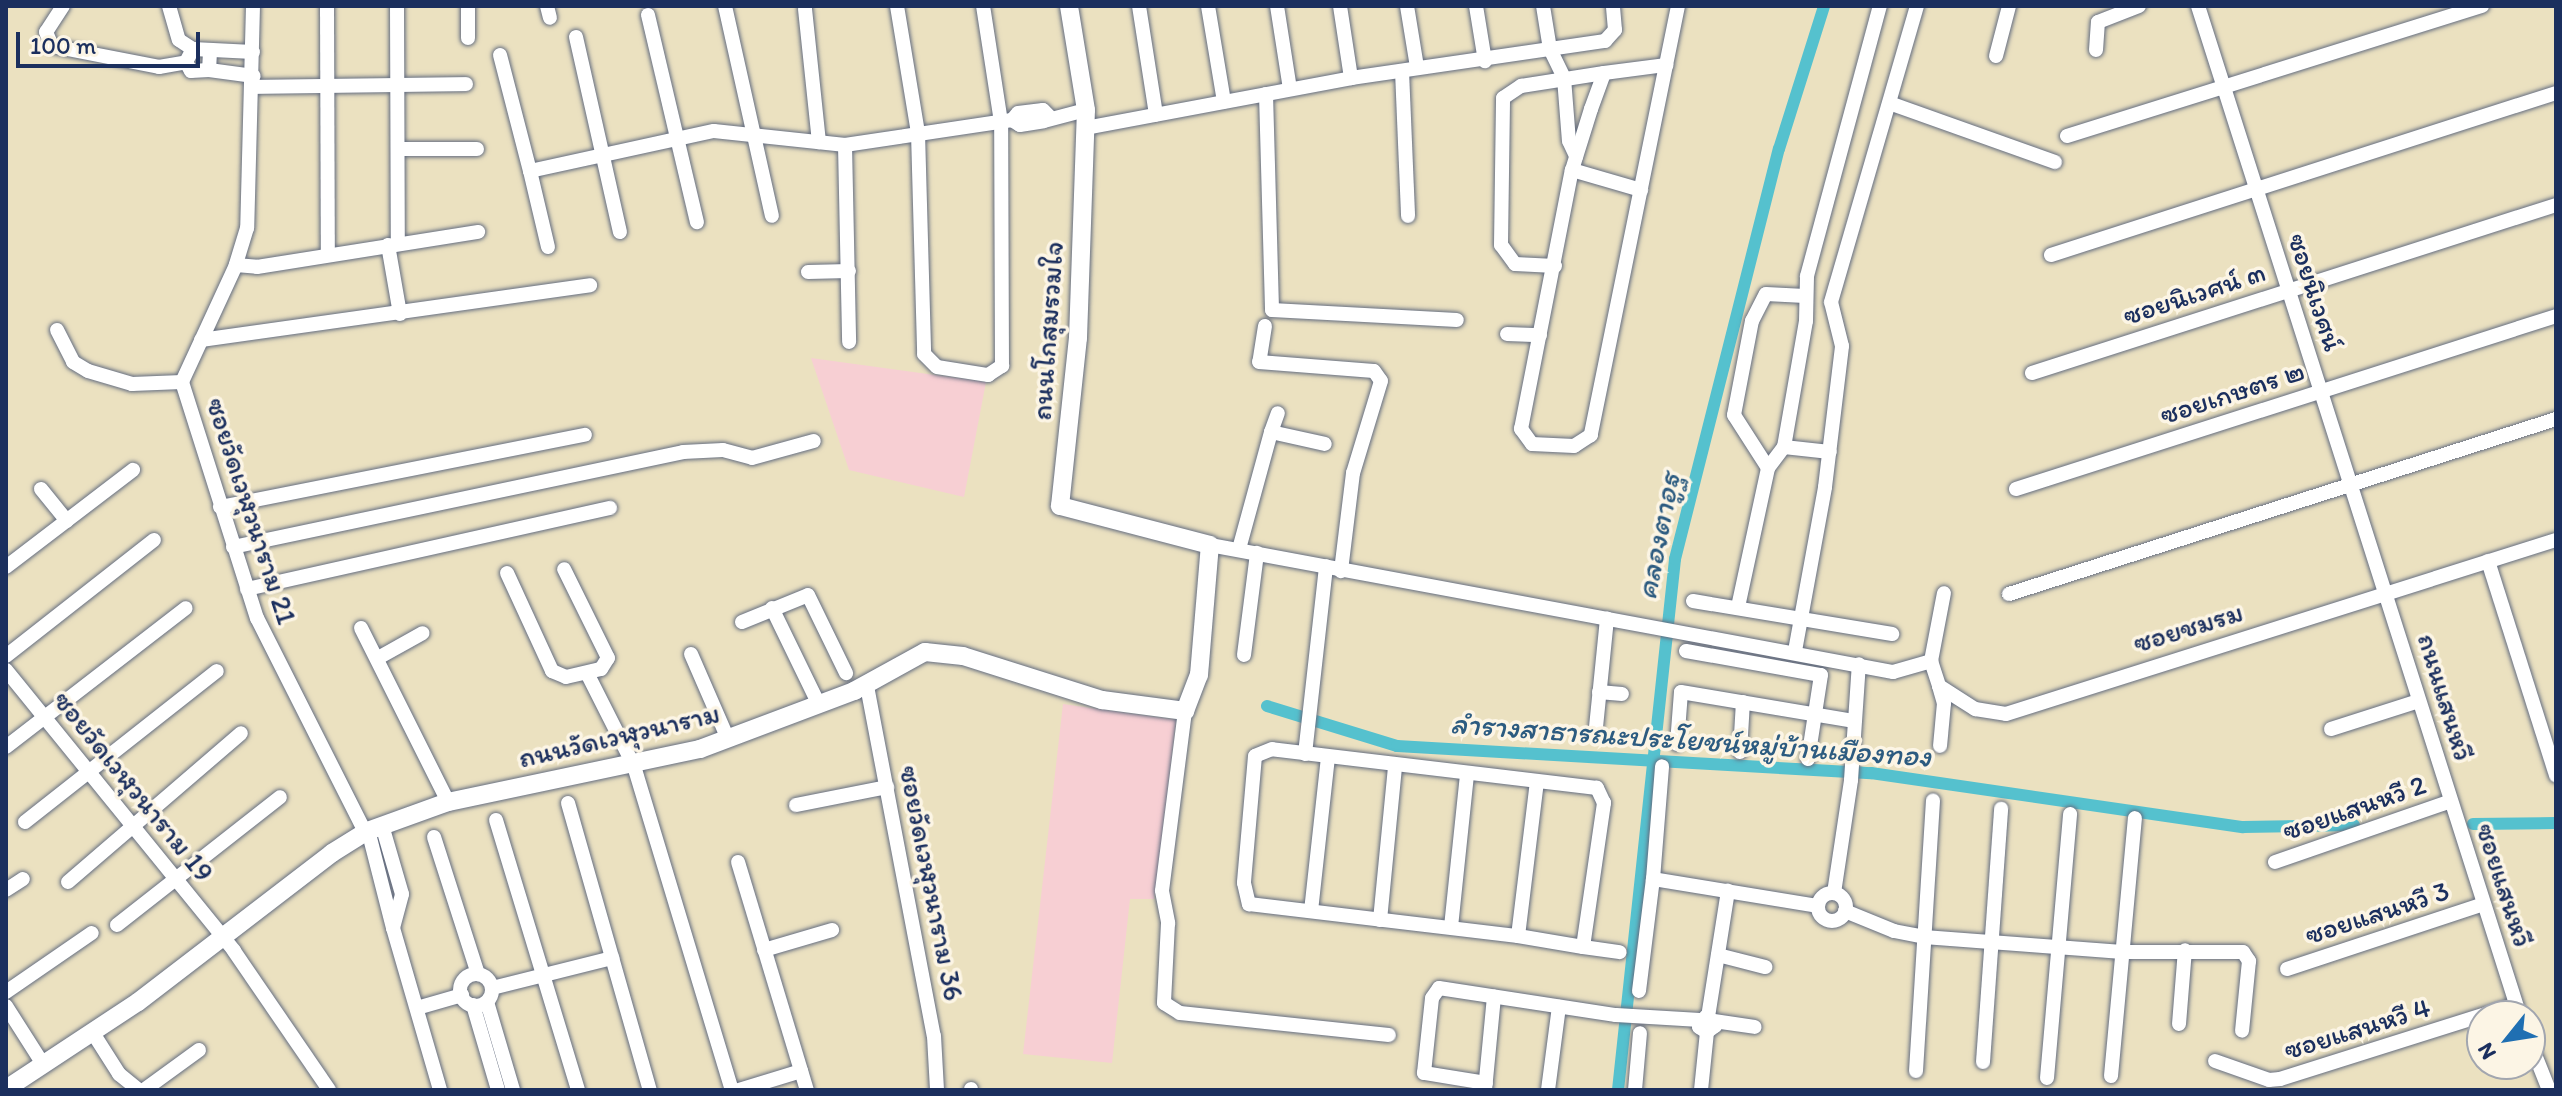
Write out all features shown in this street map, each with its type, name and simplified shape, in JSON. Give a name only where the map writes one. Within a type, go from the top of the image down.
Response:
[{"type":"street","points":[[63,6],[46,32],[52,46],[159,67],[210,52],[253,52]]},
{"type":"street","points":[[169,6],[179,40],[190,56],[191,71],[209,70],[254,81],[328,85],[466,84]]},
{"type":"street","name":"ซอยวัดเวฬุวนาราม 21","points":[[253,6],[254,81],[247,228],[236,265],[182,382],[233,547],[271,649],[372,829],[393,928],[440,1090]]},
{"type":"street","points":[[327,6],[328,255]]},
{"type":"street","points":[[397,6],[398,149],[393,244],[400,314]]},
{"type":"street","points":[[468,6],[468,38]]},
{"type":"street","points":[[725,6],[772,216]]},
{"type":"street","points":[[897,6],[918,133],[924,354],[937,367],[988,375],[1002,366],[1007,121],[983,6]]},
{"type":"street","name":"ถนนโกสุมรวมใจ","points":[[1069,6],[1085,119],[1078,338],[1060,506],[1210,545]]},
{"type":"street","points":[[1139,6],[1156,115]]},
{"type":"street","points":[[1208,6],[1224,102]]},
{"type":"street","points":[[1277,6],[1290,89]]},
{"type":"street","points":[[1340,6],[1351,78]]},
{"type":"street","points":[[1407,6],[1417,67]]},
{"type":"street","points":[[1476,6],[1485,61]]},
{"type":"street","points":[[1543,6],[1550,49],[1564,78],[1574,163]]},
{"type":"street","points":[[530,171],[678,137],[751,132],[845,145],[1007,121],[1018,113],[1032,111],[1043,110],[1049,116],[1085,119],[1156,115],[1351,78],[1417,67],[1485,61],[1612,36],[1613,6]]},
{"type":"street","points":[[1604,73],[1574,163],[1521,429],[1524,439],[1532,444],[1586,442],[1678,6]]},
{"type":"street","points":[[1738,607],[1768,468],[1784,447],[1806,321],[1805,296],[1880,6]]},
{"type":"street","points":[[1795,651],[1830,452],[1842,346],[1831,302],[1892,104],[1917,6]]},
{"type":"street","points":[[1996,56],[2009,6]]},
{"type":"street","points":[[2096,50],[2098,22],[2139,6]]},
{"type":"street","name":"ซอยนิเวศน์","points":[[2198,6],[2387,594]]},
{"type":"street","points":[[2067,136],[2225,90],[2482,6]]},
{"type":"street","points":[[805,9],[819,142]]},
{"type":"street","points":[[648,15],[697,222]]},
{"type":"street","points":[[576,37],[620,232]]},
{"type":"street","points":[[209,70],[210,52]]},
{"type":"street","points":[[500,55],[548,247]]},
{"type":"street","points":[[1555,266],[1515,264],[1501,245],[1503,98],[1521,86],[1666,65]]},
{"type":"street","points":[[1402,71],[1408,216]]},
{"type":"street","points":[[2051,255],[2556,93]]},
{"type":"street","points":[[1266,94],[1272,310],[1457,320]]},
{"type":"street","points":[[1892,104],[2055,162]]},
{"type":"street","points":[[845,145],[849,342]]},
{"type":"street","points":[[398,149],[477,149]]},
{"type":"street","points":[[1574,163],[1641,190]]},
{"type":"street","name":"ซอยนิเวศน์ ๓","points":[[2032,373],[2556,205]]},
{"type":"street","points":[[236,265],[257,267],[478,232]]},
{"type":"street","points":[[808,272],[849,271]]},
{"type":"street","points":[[201,340],[590,285]]},
{"type":"street","points":[[1768,468],[1734,415],[1752,321],[1766,294],[1805,296]]},
{"type":"street","name":"ซอยเกษตร ๒","points":[[2016,489],[2556,316]]},
{"type":"street","points":[[1265,326],[1259,362],[1374,371],[1381,381],[1353,473],[1341,571]]},
{"type":"street","points":[[57,330],[73,362],[88,371],[132,384],[182,382]]},
{"type":"street","points":[[1507,334],[1540,335]]},
{"type":"street","points":[[1239,549],[1278,413]]},
{"type":"street","points":[[2009,594],[2351,481],[2556,419]]},
{"type":"street","points":[[1271,432],[1325,444]]},
{"type":"street","points":[[220,507],[585,435]]},
{"type":"street","points":[[233,547],[683,452],[723,450],[752,458],[814,441]]},
{"type":"street","points":[[1784,447],[1830,452]]},
{"type":"street","points":[[9,559],[67,521],[133,470]]},
{"type":"street","points":[[41,489],[67,521]]},
{"type":"street","points":[[247,589],[610,508]]},
{"type":"street","points":[[6,656],[154,540]]},
{"type":"street","name":"ซอยชมรม","points":[[1939,686],[1975,709],[2006,714],[2556,540]]},
{"type":"street","points":[[1389,1035],[1180,1013],[1164,1003],[1168,923],[1162,891],[1185,711],[1199,675],[1210,545],[1795,651],[1893,672],[1931,661]]},
{"type":"street","points":[[1244,655],[1257,553]]},
{"type":"street","points":[[2488,561],[2556,775]]},
{"type":"street","points":[[1305,754],[1326,566]]},
{"type":"street","points":[[507,573],[552,671],[566,677],[601,669],[608,658],[564,569]]},
{"type":"street","points":[[1940,746],[1944,703],[1931,661],[1944,593]]},
{"type":"street","name":"ถนนแสนหวี","points":[[2387,594],[2453,808]]},
{"type":"street","points":[[742,622],[808,595],[846,673]]},
{"type":"street","points":[[1693,601],[1892,634]]},
{"type":"street","points":[[6,747],[186,608]]},
{"type":"street","points":[[772,608],[819,705]]},
{"type":"street","points":[[1596,727],[1607,619]]},
{"type":"street","points":[[361,628],[448,802]]},
{"type":"street","points":[[378,658],[423,633]]},
{"type":"street","name":"ถนนวัดเวฬุวนาราม","points":[[6,1089],[29,1083],[43,1064],[93,1033],[221,935],[372,829],[448,802],[634,766],[728,739],[867,686],[912,657],[941,650],[1102,700],[1185,711]]},
{"type":"street","points":[[1686,651],[1821,675],[1808,759]]},
{"type":"street","points":[[691,654],[728,739]]},
{"type":"street","points":[[1834,893],[1852,773],[1859,664]]},
{"type":"street","name":"ซอยวัดเวฬุวนาราม 19","points":[[6,670],[221,935],[329,1090]]},
{"type":"street","points":[[25,822],[217,671]]},
{"type":"street","points":[[587,673],[634,766],[732,1090]]},
{"type":"street","name":"ซอยวัดเวฬุวนาราม 36","points":[[867,686],[934,1036],[937,1090]]},
{"type":"street","points":[[1599,692],[1622,694]]},
{"type":"street","points":[[1677,744],[1681,692],[1855,721]]},
{"type":"street","points":[[2331,729],[2419,701]]},
{"type":"street","points":[[1740,752],[1743,702]]},
{"type":"street","points":[[68,882],[241,733]]},
{"type":"street","points":[[1583,947],[1603,795],[1589,786],[1395,766],[1272,749],[1255,756],[1244,896],[1257,907],[1451,927],[1518,936],[1583,947],[1620,952]]},
{"type":"street","points":[[1311,911],[1328,757]]},
{"type":"street","points":[[1380,920],[1395,766]]},
{"type":"street","points":[[1639,991],[1653,879],[1662,766]]},
{"type":"street","points":[[1451,927],[1467,774]]},
{"type":"street","points":[[1518,936],[1537,782]]},
{"type":"street","points":[[796,805],[887,787]]},
{"type":"street","points":[[117,925],[280,797]]},
{"type":"street","points":[[1916,1071],[1933,801]]},
{"type":"street","points":[[568,803],[650,1090]]},
{"type":"street","name":"ซอยแสนหวี 2","points":[[2275,862],[2453,808]]},
{"type":"street","name":"ซอยแสนหวี","points":[[2453,808],[2514,1000]]},
{"type":"street","points":[[1983,1062],[2001,809]]},
{"type":"street","points":[[2047,1078],[2070,814]]},
{"type":"street","points":[[2111,1076],[2135,818]]},
{"type":"street","points":[[496,820],[578,1090]]},
{"type":"street","points":[[434,837],[478,974],[478,998],[498,1090]]},
{"type":"street","points":[[738,862],[807,1090]]},
{"type":"street","points":[[6,890],[23,879]]},
{"type":"street","points":[[1653,879],[1818,906],[1827,920],[1838,920],[1845,911],[1844,900],[1834,893]]},
{"type":"street","points":[[1701,1090],[1707,1023],[1728,891]]},
{"type":"street","points":[[1818,906],[1823,896],[1834,893]]},
{"type":"street","name":"ซอยแสนหวี 3","points":[[2287,969],[2483,904]]},
{"type":"street","points":[[1845,911],[1894,931],[1924,937],[2122,952],[2236,950],[2247,955],[2242,1031]]},
{"type":"street","points":[[764,950],[832,930]]},
{"type":"street","points":[[6,992],[92,933]]},
{"type":"street","points":[[2179,1024],[2185,950]]},
{"type":"street","points":[[1718,955],[1765,967]]},
{"type":"street","points":[[417,1008],[478,998],[612,958]]},
{"type":"street","points":[[478,974],[464,980],[478,998],[513,1090]]},
{"type":"street","points":[[1494,996],[1486,1086],[1429,1077],[1423,1068],[1436,990],[1443,986],[1616,1015],[1755,1027]]},
{"type":"street","points":[[6,1006],[43,1064]]},
{"type":"street","points":[[1548,1090],[1559,1007]]},
{"type":"street","name":"ซอยแสนหวี 4","points":[[2215,1061],[2269,1080],[2280,1079],[2466,1026]]},
{"type":"street","points":[[93,1033],[119,1074],[141,1090],[199,1050]]},
{"type":"street","points":[[1635,1090],[1640,1033]]},
{"type":"street","points":[[739,1090],[801,1071]]},
{"type":"street","points":[[117,1090],[119,1074]]},
{"type":"shaded area","points":[[811,358],[986,382],[964,497],[849,470]]},
{"type":"shaded area","points":[[1063,704],[1176,720],[1154,899],[1130,899],[1112,1063],[1023,1054]]},
{"type":"waterway","name":"คลองตาอูฐ","points":[[1618,1090],[1675,559],[1779,149],[1824,6]]},
{"type":"waterway","name":"ลำรางสาธารณะประโยชน์หมู่บ้านเมืองทอง","points":[[1267,706],[1397,746],[1871,773],[2243,827],[2354,825]]},
{"type":"waterway","name":"ลำรางสาธารณะประโยชน์หมู่บ้านเมืองทอง","points":[[2473,824],[2556,823]]}]
